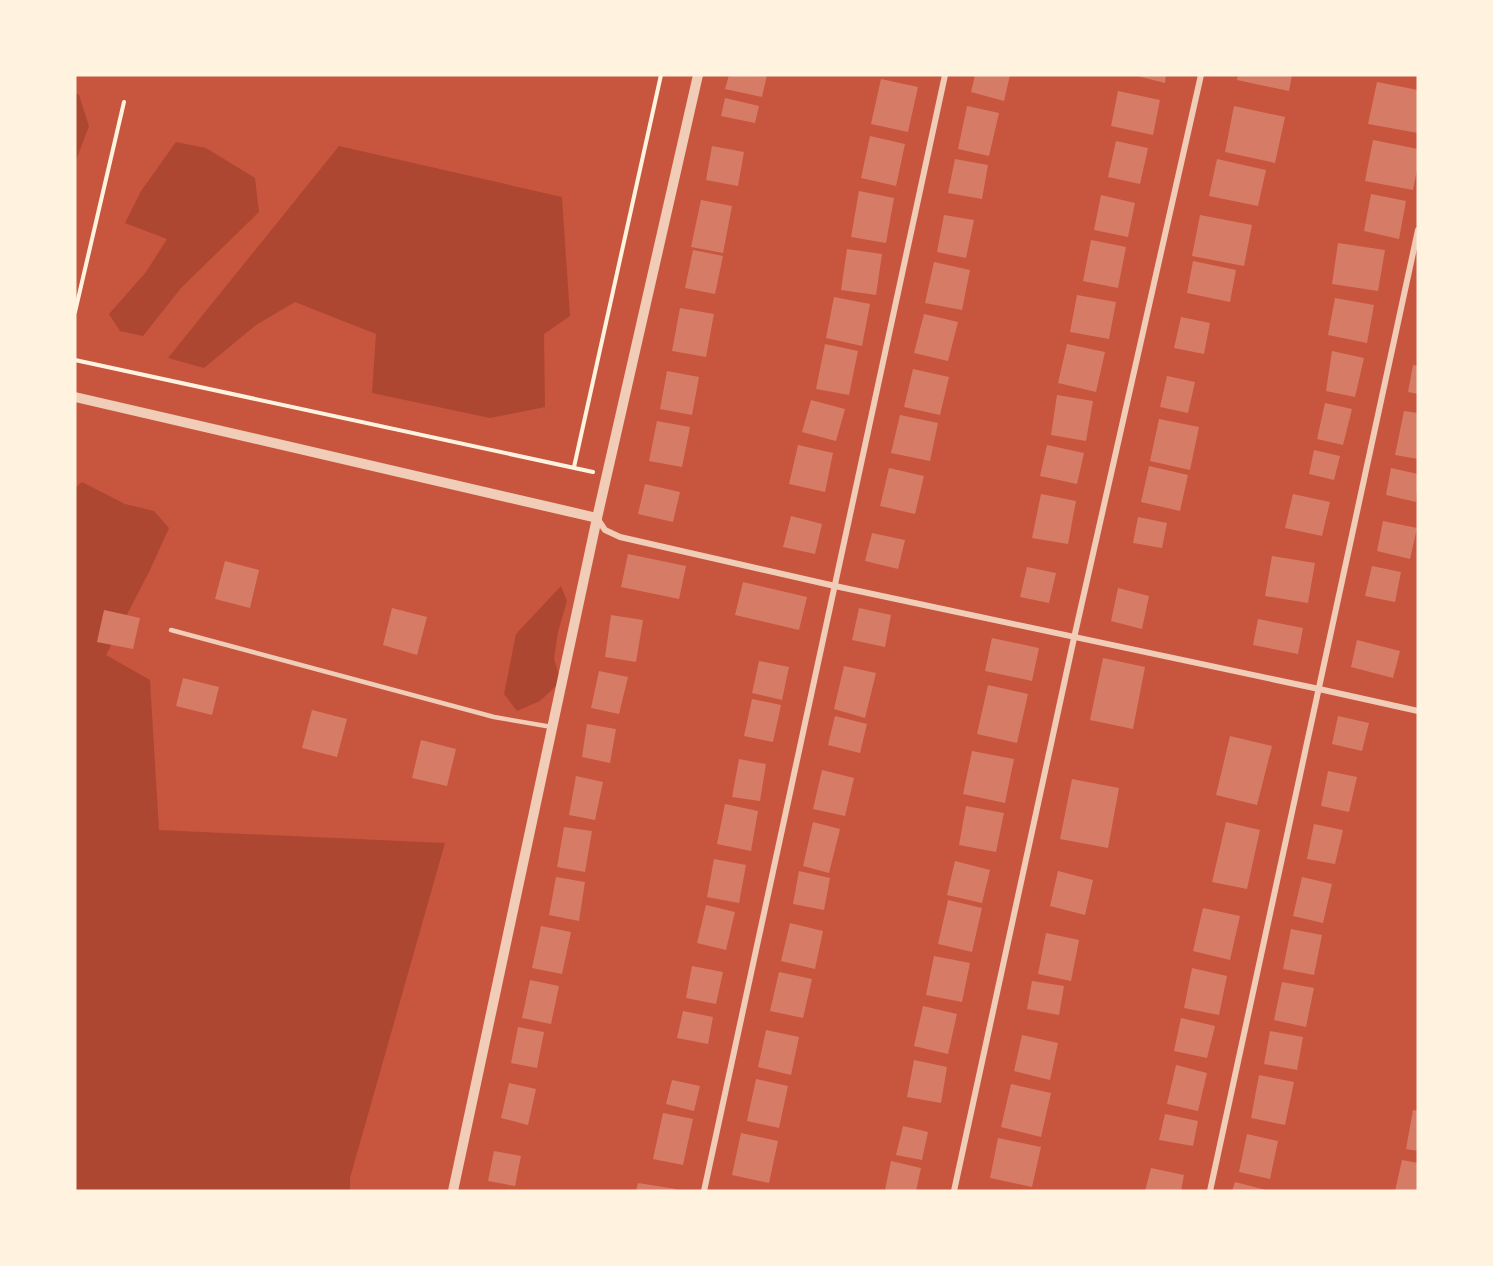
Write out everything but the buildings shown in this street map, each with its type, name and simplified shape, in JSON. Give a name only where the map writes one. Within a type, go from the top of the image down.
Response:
[{"type":"street","points":[[453,1191],[597,518],[698,75]]},
{"type":"street","points":[[704,1191],[945,75]]},
{"type":"street","points":[[954,1191],[1074,638],[1201,75]]},
{"type":"street","points":[[1210,1191],[1418,230]]},
{"type":"street","points":[[75,398],[597,518],[605,530],[621,537],[835,586],[1418,711]]},
{"type":"lane","points":[[171,630],[494,717],[553,728]]},
{"type":"path","points":[[574,467],[661,75]]},
{"type":"path","points":[[75,312],[124,102]]},
{"type":"path","points":[[75,360],[607,476]]},
{"type":"shaded area","points":[[75,93],[79,95],[89,126],[75,163]]},
{"type":"shaded area","points":[[176,142],[206,148],[255,178],[259,212],[181,288],[143,336],[120,331],[109,314],[146,272],[167,239],[125,223],[141,191]]},
{"type":"shaded area","points":[[339,146],[562,197],[570,316],[544,334],[545,407],[490,418],[372,393],[376,334],[295,302],[256,325],[204,368],[168,358]]},
{"type":"shaded area","points":[[82,482],[125,504],[154,511],[169,528],[106,655],[150,680],[159,830],[445,843],[350,1178],[350,1191],[75,1191],[75,488]]},
{"type":"shaded area","points":[[561,586],[567,601],[558,632],[554,659],[561,681],[540,701],[517,711],[504,694],[516,634]]}]
